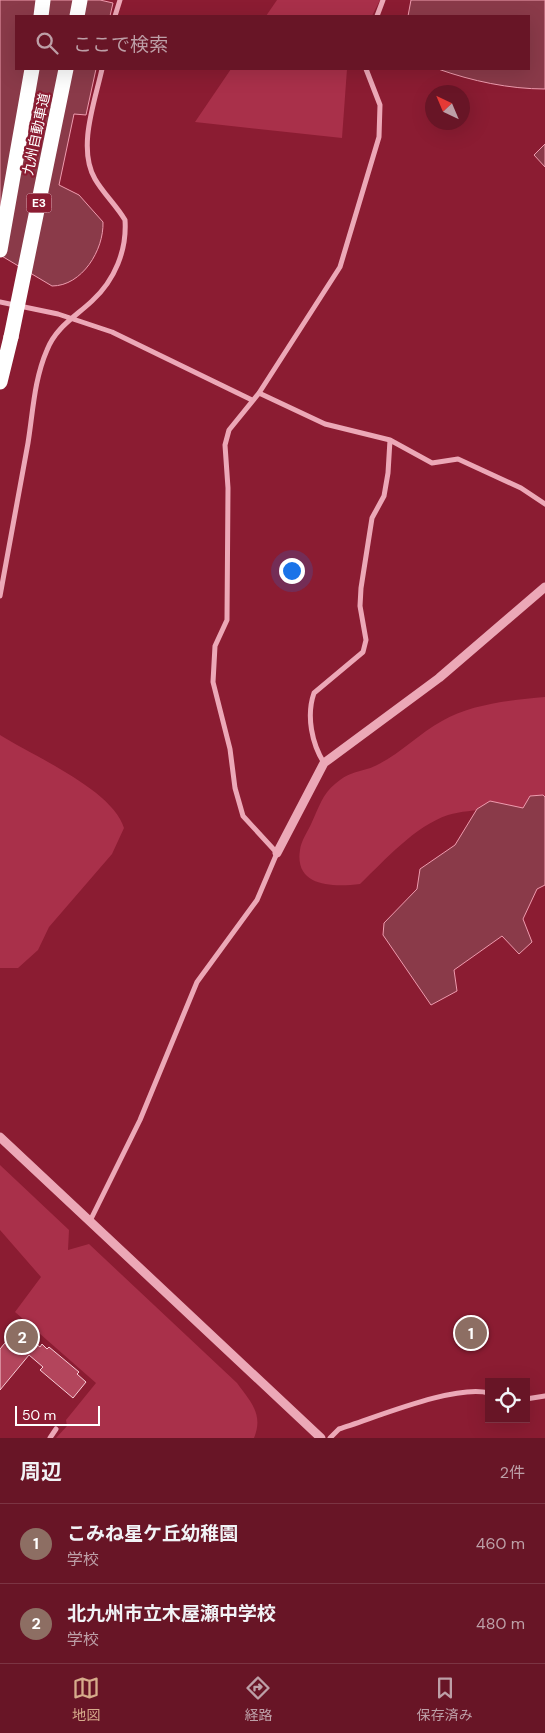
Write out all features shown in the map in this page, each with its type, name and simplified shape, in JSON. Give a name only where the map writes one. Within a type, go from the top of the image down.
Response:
[{"type":"highway","points":[[41,15],[43,0]]},
{"type":"highway","points":[[77,15],[80,0]]},
{"type":"highway","name":"九州自動車道","points":[[0,250],[32,70]]},
{"type":"highway","name":"九州自動車道","points":[[0,382],[66,70]]},
{"type":"street","points":[[115,15],[120,0]]},
{"type":"street","points":[[377,15],[383,0]]},
{"type":"street","points":[[0,596],[28,442],[37,375],[47,349],[56,333],[69,319],[93,300],[118,267],[126,230],[125,220],[95,179],[88,160],[88,137],[102,70]]},
{"type":"street","points":[[277,853],[243,816],[235,788],[230,749],[213,682],[215,646],[227,620],[228,488],[225,445],[229,430],[252,400],[259,394],[340,267],[379,137],[380,105],[366,70]]},
{"type":"street","points":[[0,302],[58,314],[112,332],[252,400]]},
{"type":"street","points":[[259,394],[325,424],[390,440],[432,463],[458,459],[521,488],[545,504]]},
{"type":"street","points":[[324,764],[315,750],[310,718],[311,702],[314,693],[363,652],[366,640],[360,606],[361,588],[372,518],[384,496],[388,473],[390,440]]},
{"type":"street","points":[[90,1221],[140,1120],[197,982],[257,900],[277,853],[324,764],[439,678],[545,587]]},
{"type":"street","points":[[0,1137],[321,1438]]},
{"type":"street","points":[[330,1438],[339,1429],[446,1395],[480,1390],[485,1392]]},
{"type":"street","points":[[530,1398],[545,1396]]},
{"type":"street","points":[[50,1438],[56,1429]]},
{"type":"shaded area","points":[[0,0],[100,0],[113,3],[110,15],[15,15],[15,70],[96,70],[86,115],[74,114],[59,185],[79,195],[103,222],[100,244],[95,255],[82,273],[73,280],[52,286],[0,255]]},
{"type":"shaded area","points":[[277,0],[380,0],[372,15],[267,15]]},
{"type":"shaded area","points":[[411,0],[545,0],[545,89],[491,84],[441,70],[530,70],[530,15],[408,15]]},
{"type":"shaded area","points":[[230,70],[347,70],[342,138],[195,122]]},
{"type":"shaded area","points":[[545,144],[545,167],[534,155]]},
{"type":"shaded area","points":[[545,697],[545,814],[484,810],[448,815],[412,835],[360,884],[328,885],[310,878],[303,872],[300,862],[302,843],[324,797],[341,779],[352,773],[379,764],[453,715],[492,704]]},
{"type":"shaded area","points":[[0,735],[89,787],[105,800],[117,814],[124,828],[112,854],[49,927],[38,950],[18,968],[0,968]]},
{"type":"shaded area","points":[[543,795],[545,797],[545,885],[537,889],[523,919],[532,942],[519,954],[502,936],[454,970],[457,991],[431,1005],[383,935],[384,923],[417,889],[420,869],[455,845],[477,809],[490,801],[523,808],[530,796]]},
{"type":"shaded area","points":[[0,1165],[69,1230],[68,1250],[89,1244],[237,1383],[254,1408],[257,1429],[254,1438],[56,1438],[67,1426],[66,1420],[96,1383],[15,1312],[41,1277],[0,1230]]},
{"type":"building","points":[[21,1332],[40,1347],[42,1344],[47,1349],[49,1347],[79,1372],[77,1374],[86,1382],[73,1398],[40,1370],[43,1367],[29,1355],[0,1390],[0,1349],[13,1333],[17,1337]]},
{"type":"place","name":"こみね星ケ丘幼稚園","points":[[471,1333]]},
{"type":"place","name":"北九州市立木屋瀬中学校","points":[[22,1337]]}]
